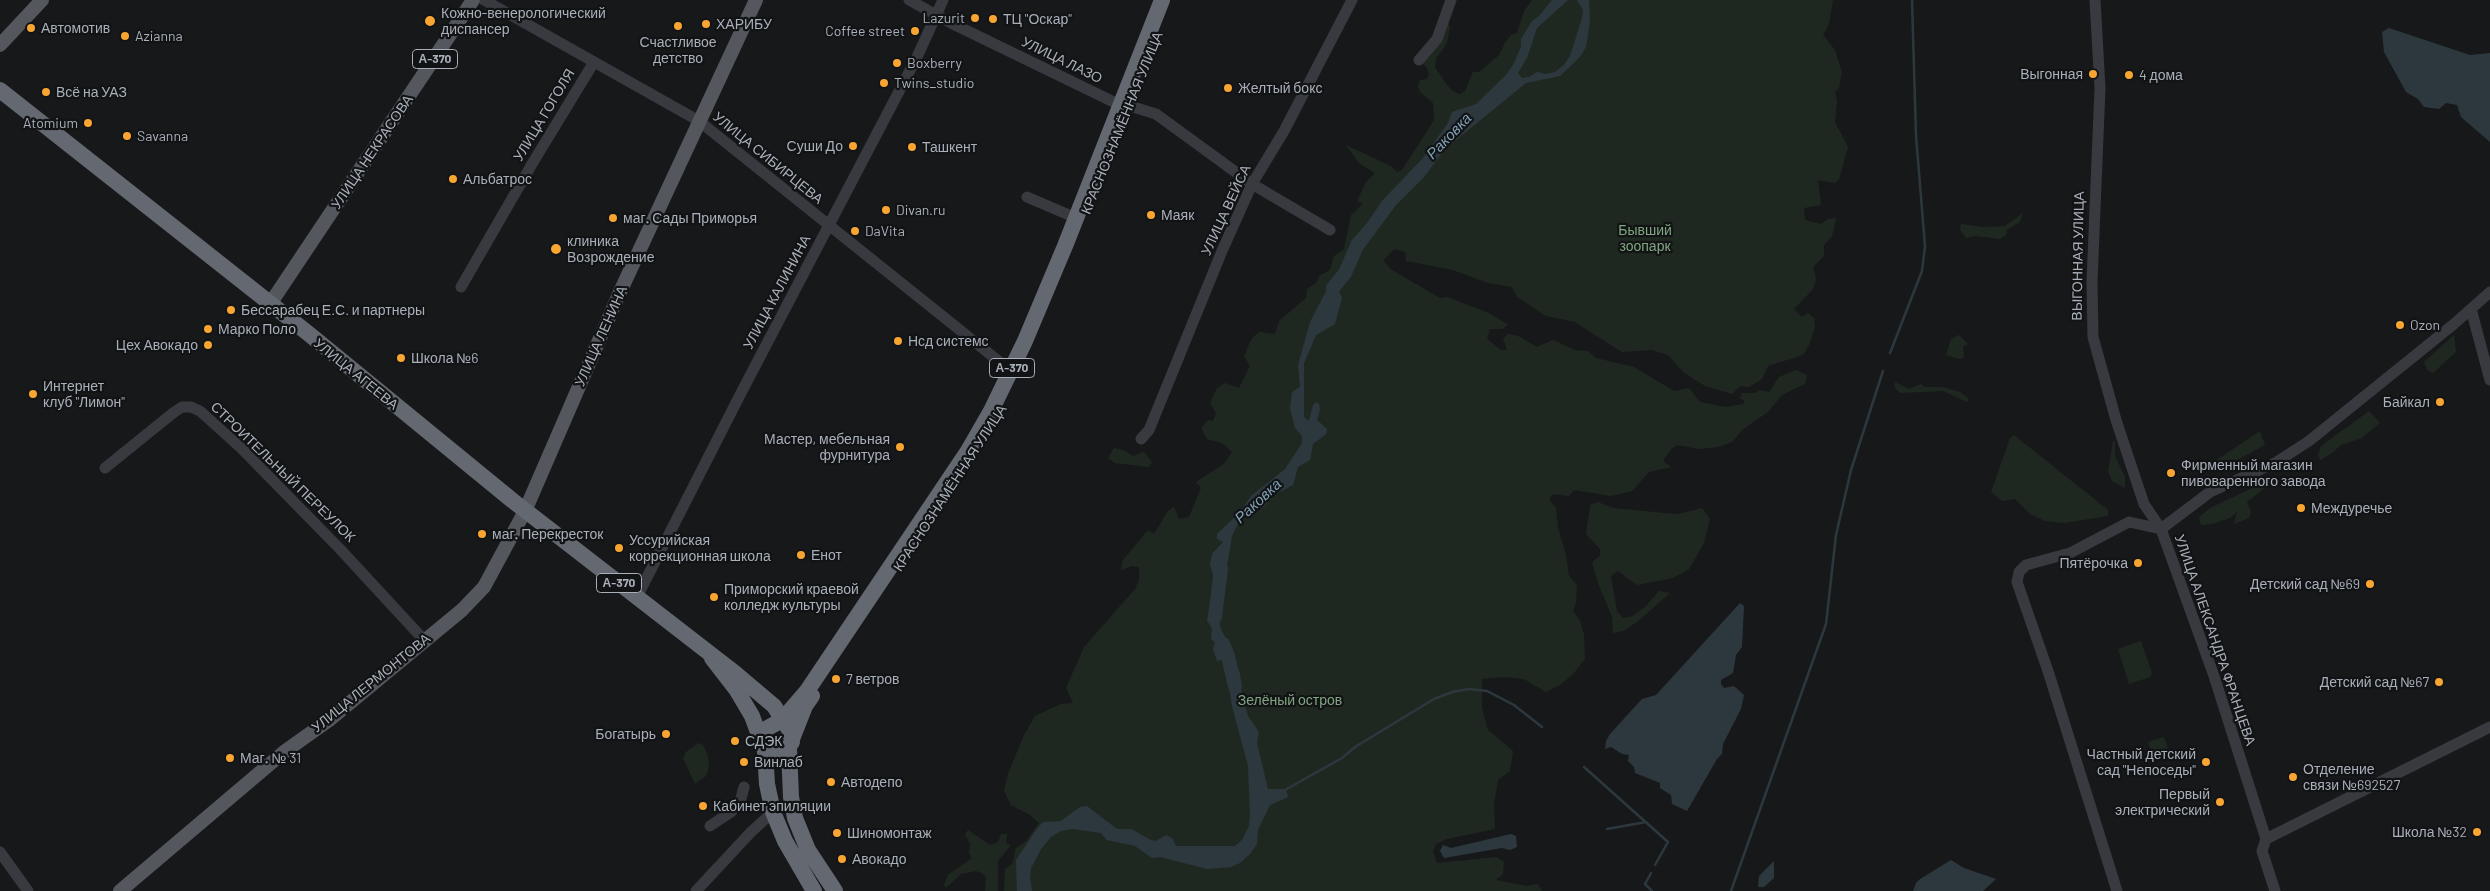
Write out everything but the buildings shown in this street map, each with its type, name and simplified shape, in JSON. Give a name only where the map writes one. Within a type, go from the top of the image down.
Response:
[{"type":"highway","name":"КРАСНОЗНАМЁННАЯ УЛИЦА","points":[[791,744],[805,706],[985,437],[1014,374],[1092,188],[1165,4]]},
{"type":"highway","name":"УЛИЦА АГЕЕВА","points":[[0,90],[309,334],[525,510],[712,658],[735,673],[774,706],[782,720]]},
{"type":"highway","name":"КРАСНОЗНАМЁННАЯ УЛИЦА","points":[[782,720],[807,691],[968,452],[1014,374],[1076,218],[1092,188]]},
{"type":"highway","name":"УЛИЦА АГЕЕВА","points":[[712,658],[736,689],[752,716],[763,747]]},
{"type":"highway","name":"А-370","points":[[814,891],[785,841],[773,812],[767,784],[763,747],[764,730],[782,720],[791,744],[791,797],[795,818],[808,850],[835,891]]},
{"type":"highway","points":[[763,747],[776,756],[782,754],[791,744]]},
{"type":"main road","points":[[0,45],[42,0]]},
{"type":"main road","name":"УЛИЦА НЕКРАСОВА","points":[[270,304],[473,0]]},
{"type":"main road","name":"УЛИЦА ЛЕНИНА","points":[[525,510],[608,318],[699,121],[728,64],[756,0]]},
{"type":"main road","name":"УЛИЦА ЛЕРМОНТОВА","points":[[120,891],[284,752],[329,720],[478,595],[492,575],[525,510]]},
{"type":"street","name":"УЛИЦА СИБИРЦЕВА","points":[[484,0],[699,121],[828,227],[1014,374]]},
{"type":"street","name":"УЛИЦА ЛАЗО","points":[[909,0],[936,15],[1126,106],[1156,114],[1252,184],[1330,230]]},
{"type":"street","name":"УЛИЦА КАЛИНИНА","points":[[637,597],[740,392],[920,52],[943,0]]},
{"type":"street","name":"УЛИЦА ВЕЙСА","points":[[1141,439],[1149,430],[1222,250],[1252,184],[1284,131],[1352,0]]},
{"type":"street","points":[[1419,60],[1437,38],[1450,0]]},
{"type":"street","name":"ВЫГОННАЯ УЛИЦА","points":[[2096,0],[2100,88],[2091,299],[2093,337],[2116,420],[2144,504],[2161,529]]},
{"type":"street","name":"УЛИЦА ГОГОЛЯ","points":[[461,287],[594,62]]},
{"type":"street","points":[[1027,197],[1076,218]]},
{"type":"street","name":"УЛИЦА АЛЕКСАНДРА ФРАНЦЕВА","points":[[2275,891],[2262,851],[2266,839],[2214,676],[2161,529],[2210,492],[2274,463],[2309,441],[2490,292]]},
{"type":"street","points":[[2471,309],[2490,380]]},
{"type":"street","name":"СТРОИТЕЛЬНЫЙ ПЕРЕУЛОК","points":[[105,468],[173,413],[182,408],[191,407],[200,411],[241,448],[340,549],[424,640]]},
{"type":"street","points":[[2118,891],[2048,671],[2017,582],[2019,572],[2026,565],[2070,553],[2128,522],[2161,529]]},
{"type":"street","points":[[2266,839],[2327,811],[2426,758],[2490,727]]},
{"type":"street","points":[[710,826],[732,812],[740,802],[744,787]]},
{"type":"street","points":[[696,891],[751,832],[773,812]]},
{"type":"street","points":[[0,852],[28,891]]},
{"type":"green space","name":"Зелёный остров","points":[[1532,0],[1833,0],[1829,24],[1823,35],[1835,50],[1842,72],[1839,88],[1835,92],[1837,101],[1835,122],[1848,147],[1839,179],[1835,183],[1818,180],[1821,205],[1804,208],[1805,220],[1821,224],[1828,219],[1836,218],[1832,236],[1824,245],[1824,256],[1813,267],[1816,279],[1813,289],[1794,309],[1802,317],[1808,313],[1814,318],[1815,327],[1809,345],[1803,355],[1768,366],[1762,379],[1749,387],[1740,386],[1732,394],[1705,386],[1683,372],[1668,355],[1652,350],[1622,352],[1575,322],[1546,316],[1517,297],[1512,287],[1488,283],[1453,270],[1406,261],[1405,252],[1394,249],[1383,261],[1392,270],[1440,298],[1447,297],[1489,313],[1508,325],[1502,329],[1490,329],[1487,339],[1501,350],[1507,350],[1503,339],[1508,334],[1518,336],[1537,347],[1553,340],[1575,350],[1588,351],[1596,358],[1634,367],[1674,391],[1689,388],[1700,402],[1725,407],[1743,404],[1745,401],[1740,398],[1742,393],[1755,393],[1759,390],[1769,392],[1779,377],[1796,370],[1807,375],[1805,384],[1782,395],[1768,412],[1743,429],[1732,442],[1718,447],[1699,449],[1677,445],[1671,449],[1663,461],[1671,467],[1649,472],[1632,491],[1611,496],[1574,490],[1569,496],[1553,494],[1549,499],[1556,508],[1558,528],[1566,555],[1569,576],[1577,585],[1576,602],[1573,611],[1580,621],[1584,634],[1585,659],[1573,674],[1560,685],[1546,692],[1524,679],[1504,677],[1482,679],[1482,708],[1488,730],[1513,751],[1510,771],[1498,780],[1494,804],[1495,829],[1447,839],[1436,844],[1433,851],[1437,863],[1496,857],[1504,862],[1503,874],[1496,880],[1526,886],[1538,884],[1542,891],[1004,891],[1005,869],[1013,863],[1015,849],[1026,841],[1039,823],[1030,815],[1011,805],[1004,791],[1008,774],[1024,735],[1035,716],[1061,704],[1073,703],[1066,688],[1084,647],[1135,589],[1139,580],[1139,567],[1132,566],[1121,570],[1123,560],[1148,530],[1154,534],[1168,511],[1174,507],[1179,519],[1189,517],[1201,488],[1196,482],[1225,463],[1232,452],[1222,443],[1207,439],[1201,428],[1208,420],[1213,421],[1216,413],[1210,403],[1217,388],[1225,383],[1239,388],[1250,366],[1244,356],[1252,338],[1259,332],[1275,334],[1279,321],[1306,298],[1307,289],[1317,282],[1319,276],[1330,270],[1334,256],[1344,249],[1351,215],[1363,204],[1357,201],[1366,182],[1375,173],[1360,164],[1346,145],[1391,166],[1397,172],[1402,170],[1434,120],[1433,103],[1421,93],[1418,87],[1420,80],[1427,79],[1429,74],[1427,68],[1422,63],[1447,23],[1450,26],[1447,43],[1436,59],[1435,67],[1447,85],[1454,92],[1460,94],[1465,91],[1473,72],[1479,72],[1499,55],[1511,35],[1517,33],[1524,11]]},
{"type":"green space","points":[[2023,213],[2020,222],[2007,230],[2006,235],[2000,239],[1975,236],[1966,238],[1960,230],[1961,224],[1984,227],[2005,226]]},
{"type":"green space","points":[[1959,335],[1968,344],[1963,347],[1964,357],[1960,359],[1946,355],[1951,339]]},
{"type":"green space","points":[[2454,335],[2456,352],[2433,373],[2427,370],[2424,362]]},
{"type":"green space","points":[[1895,382],[1909,389],[1921,384],[1925,387],[1943,387],[1960,392],[1969,399],[1967,402],[1943,391],[1900,393],[1894,387]]},
{"type":"green space","points":[[2369,411],[2380,423],[2362,438],[2341,445],[2320,460],[2318,455],[2321,446]]},
{"type":"green space","points":[[2260,431],[2265,445],[2215,472],[2212,463]]},
{"type":"green space","points":[[2014,435],[2108,510],[2108,516],[2064,523],[2045,521],[2030,514],[2015,499],[2002,501],[1991,492],[2010,438]]},
{"type":"green space","points":[[2113,441],[2115,442],[2115,456],[2125,477],[2125,488],[2112,481],[2108,471]]},
{"type":"green space","points":[[1114,448],[1123,450],[1133,456],[1144,452],[1152,462],[1149,467],[1115,463],[1108,458]]},
{"type":"green space","points":[[2265,482],[2267,486],[2247,502],[2251,512],[2249,518],[2234,524],[2237,512],[2230,518],[2212,524],[2201,525],[2199,517],[2210,508]]},
{"type":"green space","points":[[1598,502],[1613,508],[1679,514],[1702,508],[1710,519],[1704,543],[1689,569],[1673,578],[1637,585],[1618,571],[1611,576],[1617,611],[1623,618],[1633,616],[1646,606],[1659,591],[1670,593],[1637,622],[1623,631],[1613,633],[1612,617],[1598,583],[1592,562],[1600,556],[1600,549],[1586,534],[1590,505]]},
{"type":"green space","points":[[2141,641],[2152,673],[2150,677],[2129,684],[2118,649]]},
{"type":"green space","points":[[2164,737],[2169,752],[2153,757],[2148,742]]},
{"type":"green space","points":[[698,743],[703,745],[708,756],[709,767],[706,776],[695,784],[683,758],[686,752]]},
{"type":"green space","points":[[968,830],[990,845],[998,842],[1001,834],[1007,834],[1006,843],[1011,845],[998,861],[998,891],[985,891],[986,877],[976,871],[961,874],[946,888],[944,885],[948,875],[972,858],[969,853],[970,844],[965,834]]},
{"type":"water","points":[[1552,0],[1568,0],[1537,28],[1527,58],[1518,73],[1522,78],[1529,77],[1537,72],[1546,74],[1555,72],[1564,65],[1570,56],[1582,18],[1583,10],[1577,0],[1589,0],[1590,21],[1586,47],[1580,57],[1560,76],[1526,83],[1445,149],[1424,177],[1396,205],[1362,251],[1347,263],[1346,260],[1351,241],[1367,223],[1382,201],[1423,158],[1448,123],[1452,112],[1476,104],[1506,75],[1521,47],[1521,39],[1532,21],[1539,16]]},
{"type":"water","points":[[2389,28],[2470,55],[2490,53],[2490,142],[2461,117],[2457,105],[2446,103],[2439,109],[2424,107],[2418,99],[2406,92],[2384,52],[2382,32]]},
{"type":"water","points":[[1343,270],[1345,276],[1336,286],[1342,298],[1335,324],[1316,335],[1304,363],[1304,417],[1309,421],[1313,405],[1316,402],[1319,404],[1320,410],[1317,420],[1327,429],[1326,434],[1313,444],[1310,460],[1298,467],[1293,485],[1274,495],[1264,507],[1254,509],[1240,520],[1232,536],[1225,578],[1219,586],[1215,583],[1210,564],[1212,554],[1223,542],[1217,539],[1217,534],[1240,512],[1251,496],[1285,469],[1302,443],[1302,436],[1295,428],[1290,408],[1292,392],[1300,387],[1298,365],[1310,322],[1331,282]]},
{"type":"water","points":[[1216,600],[1219,605],[1220,626],[1234,658],[1229,662],[1226,659],[1217,661],[1213,649],[1215,642],[1211,639],[1212,629],[1207,620],[1211,603]]},
{"type":"water","points":[[1740,603],[1744,606],[1742,647],[1736,655],[1733,673],[1721,680],[1721,684],[1724,688],[1734,686],[1744,695],[1741,709],[1723,744],[1722,754],[1717,759],[1687,811],[1672,804],[1671,795],[1660,788],[1660,783],[1635,773],[1634,767],[1628,761],[1629,755],[1622,754],[1611,747],[1605,749],[1606,741],[1610,734],[1642,699],[1656,695]]},
{"type":"water","points":[[1231,667],[1238,668],[1242,697],[1248,716],[1259,732],[1257,743],[1268,789],[1286,789],[1288,797],[1270,805],[1258,830],[1257,844],[1250,854],[1240,863],[1231,867],[1207,869],[1160,857],[1152,858],[1135,846],[1107,840],[1101,833],[1073,829],[1061,831],[1051,837],[1041,849],[1031,868],[1032,891],[1017,891],[1016,860],[1036,830],[1043,822],[1061,821],[1080,807],[1087,806],[1117,829],[1131,829],[1156,841],[1166,835],[1172,838],[1176,846],[1235,846],[1242,840],[1249,826],[1250,815],[1248,766],[1232,706],[1227,675]]},
{"type":"water","points":[[1511,834],[1516,836],[1517,847],[1510,850],[1502,848],[1444,858],[1440,851],[1443,845],[1451,848]]},
{"type":"water","points":[[1951,860],[1964,868],[1996,879],[1983,891],[1913,891],[1920,879]]},
{"type":"water","points":[[1774,861],[1774,878],[1764,887],[1758,887],[1759,876]]},
{"type":"waterway","points":[[1890,353],[1922,271],[1925,246],[1916,136],[1912,0]]},
{"type":"waterway","name":"Раковка","points":[[1333,288],[1345,273],[1357,246]]},
{"type":"waterway","points":[[1731,891],[1826,624],[1836,535],[1851,470],[1883,371]]},
{"type":"waterway","name":"Раковка","points":[[1215,617],[1221,569]]},
{"type":"waterway","name":"Раковка","points":[[1223,644],[1228,656],[1235,686]]},
{"type":"waterway","points":[[1285,790],[1342,758],[1355,747],[1434,699],[1452,692],[1469,689],[1487,691],[1514,705],[1542,727]]},
{"type":"waterway","points":[[1584,767],[1668,842],[1655,865]]},
{"type":"waterway","points":[[1607,829],[1646,822]]},
{"type":"waterway","points":[[1651,873],[1645,884],[1652,891]]},
{"type":"place","name":"Lazurit","points":[[975,18]]},
{"type":"place","name":"ТЦ \"Оскар\"","points":[[993,19]]},
{"type":"place","name":"Кожно-венерологический диспансер","points":[[430,21]]},
{"type":"place","name":"ХАРИБУ","points":[[706,24]]},
{"type":"place","name":"Счастливое детство","points":[[678,26]]},
{"type":"place","name":"Автомотив","points":[[31,28]]},
{"type":"place","name":"Coffee street","points":[[915,31]]},
{"type":"place","name":"Azianna","points":[[125,36]]},
{"type":"place","name":"Boxberry","points":[[897,63]]},
{"type":"place","name":"Выгонная","points":[[2093,74]]},
{"type":"place","name":"4 дома","points":[[2129,75]]},
{"type":"place","name":"Twins_studio","points":[[884,83]]},
{"type":"place","name":"Желтый бокс","points":[[1228,88]]},
{"type":"place","name":"Всё на УАЗ","points":[[46,92]]},
{"type":"place","name":"Atomium","points":[[88,123]]},
{"type":"place","name":"Savanna","points":[[127,136]]},
{"type":"place","name":"Суши До","points":[[853,146]]},
{"type":"place","name":"Ташкент","points":[[912,147]]},
{"type":"place","name":"Альбатрос","points":[[453,179]]},
{"type":"place","name":"Divan.ru","points":[[886,210]]},
{"type":"place","name":"Маяк","points":[[1151,215]]},
{"type":"place","name":"маг. Сады Приморья","points":[[613,218]]},
{"type":"place","name":"DaVita","points":[[855,231]]},
{"type":"place","name":"клиника Возрождение","points":[[556,249]]},
{"type":"place","name":"Бессарабец Е.С. и партнеры","points":[[231,310]]},
{"type":"place","name":"Ozon","points":[[2400,325]]},
{"type":"place","name":"Марко Поло","points":[[208,329]]},
{"type":"place","name":"Нсд системс","points":[[898,341]]},
{"type":"place","name":"Цех Авокадо","points":[[208,345]]},
{"type":"place","name":"Школа №6","points":[[401,358]]},
{"type":"place","name":"Интернет клуб \"Лимон\"","points":[[33,394]]},
{"type":"place","name":"Байкал","points":[[2440,402]]},
{"type":"place","name":"Мастер, мебельная фурнитура","points":[[900,447]]},
{"type":"place","name":"Фирменный магазин пивоваренного завода","points":[[2171,473]]},
{"type":"place","name":"Междуречье","points":[[2301,508]]},
{"type":"place","name":"маг. Перекресток","points":[[482,534]]},
{"type":"place","name":"Уссурийская коррекционная школа","points":[[619,548]]},
{"type":"place","name":"Енот","points":[[801,555]]},
{"type":"place","name":"Пятёрочка","points":[[2138,563]]},
{"type":"place","name":"Детский сад №69","points":[[2370,584]]},
{"type":"place","name":"Приморский краевой колледж культуры","points":[[714,597]]},
{"type":"place","name":"7 ветров","points":[[836,679]]},
{"type":"place","name":"Детский сад №67","points":[[2439,682]]},
{"type":"place","name":"Богатырь","points":[[666,734]]},
{"type":"place","name":"СДЭК","points":[[735,741]]},
{"type":"place","name":"Маг. № 31","points":[[230,758]]},
{"type":"place","name":"Винлаб","points":[[744,762]]},
{"type":"place","name":"Частный детский сад \"Непоседы\"","points":[[2206,762]]},
{"type":"place","name":"Отделение связи №692527","points":[[2293,777]]},
{"type":"place","name":"Автодепо","points":[[831,782]]},
{"type":"place","name":"Первый электрический","points":[[2220,802]]},
{"type":"place","name":"Кабинет эпиляции","points":[[703,806]]},
{"type":"place","name":"Школа №32","points":[[2477,832]]},
{"type":"place","name":"Шиномонтаж","points":[[837,833]]},
{"type":"place","name":"Авокадо","points":[[842,859]]},
{"type":"park label","name":"Бывший зоопарк","points":[[1645,238]]}]
